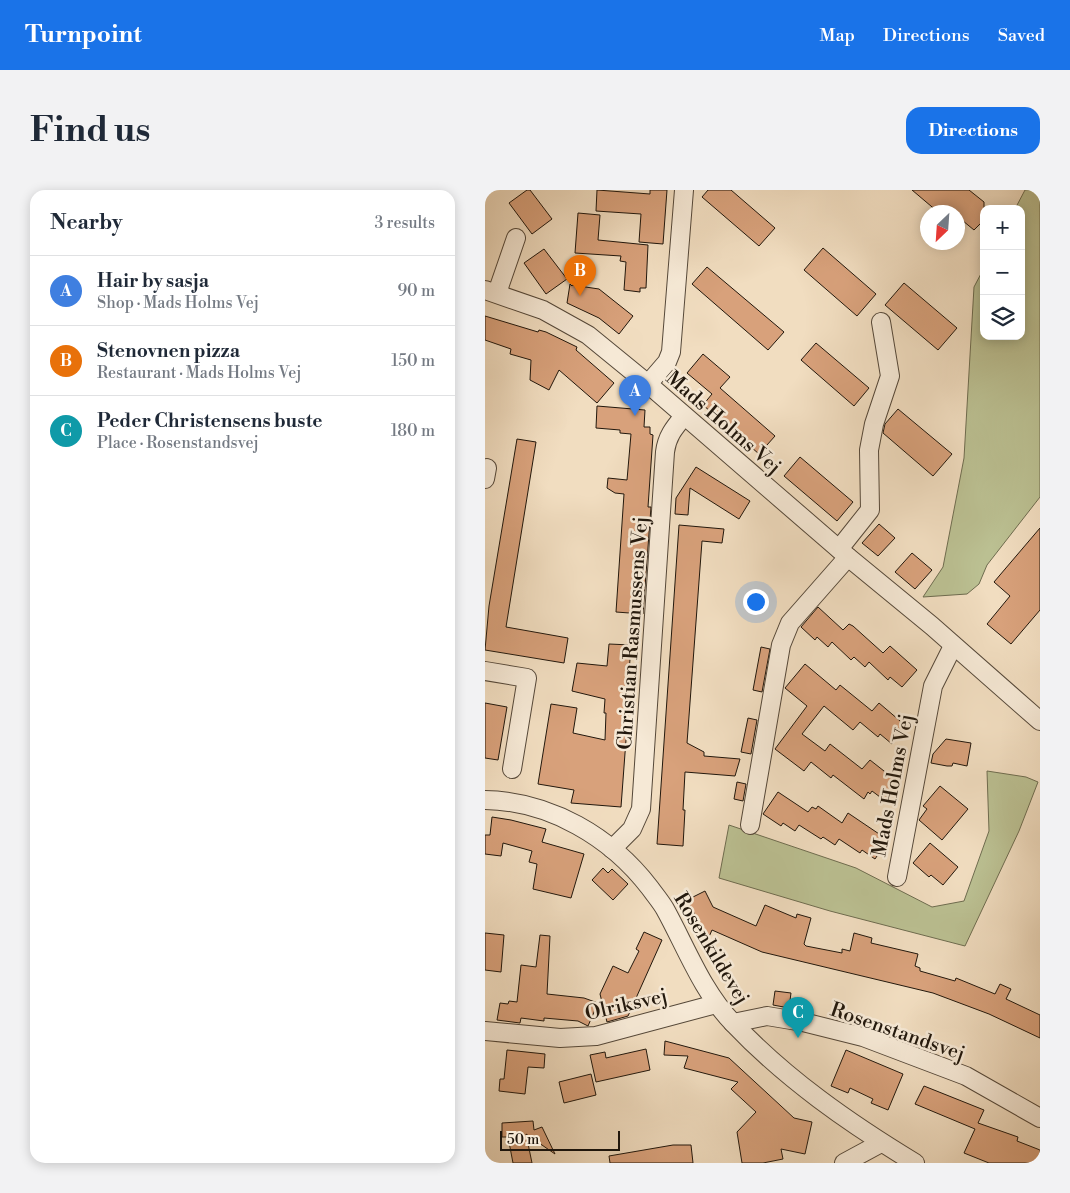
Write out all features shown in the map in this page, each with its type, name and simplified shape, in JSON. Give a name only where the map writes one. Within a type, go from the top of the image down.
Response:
[{"type":"street","points":[[648,384],[667,362],[671,352],[684,190]]},
{"type":"street","name":"Mads Holms Vej","points":[[516,238],[491,292],[543,310],[588,335],[648,384],[843,553],[932,626],[1040,721]]},
{"type":"street","points":[[750,824],[781,645],[790,622],[843,553],[869,510],[869,450],[874,424],[890,376],[881,322]]},
{"type":"street","name":"Christian Rasmussens Vej","points":[[612,849],[632,829],[641,809],[665,452],[670,434],[684,416]]},
{"type":"street","name":"Mads Holms Vej","points":[[897,877],[933,686],[953,646]]},
{"type":"street","points":[[485,671],[527,678],[512,769]]},
{"type":"street","name":"Rosenkildevej","points":[[485,800],[510,802],[549,812],[570,821],[612,849],[637,872],[664,907],[716,1004],[733,1023],[780,1067],[836,1113],[915,1163]]},
{"type":"street","name":"Olriksvej","points":[[485,1031],[560,1038],[596,1036],[716,1004]]},
{"type":"street","name":"Rosenstandsvej","points":[[733,1023],[767,1016],[863,1036],[966,1076],[1040,1118]]},
{"type":"street","points":[[844,1163],[881,1143]]},
{"type":"green space","points":[[1025,190],[1040,190],[1040,497],[987,565],[979,584],[967,594],[923,597],[943,567],[964,458],[974,287],[980,276],[980,340],[1025,340],[1025,205],[1017,205]]},
{"type":"green space","points":[[987,771],[1026,777],[1038,782],[1019,831],[965,946],[830,911],[719,878],[729,825],[856,868],[932,907],[964,901],[989,831]]},
{"type":"building","points":[[527,190],[530,190],[552,219],[532,234],[509,203]]},
{"type":"building","points":[[597,190],[650,194],[650,190],[667,190],[663,244],[639,242],[641,214],[596,211]]},
{"type":"building","points":[[708,190],[731,190],[775,228],[759,246],[702,197]]},
{"type":"building","points":[[912,190],[969,190],[984,202],[984,205],[980,205],[980,224],[974,230],[965,223],[965,205],[930,205]]},
{"type":"building","points":[[578,213],[600,215],[598,240],[648,245],[646,288],[640,288],[640,292],[624,290],[626,262],[620,261],[621,256],[575,253]]},
{"type":"building","points":[[823,248],[876,294],[857,316],[804,270]]},
{"type":"building","points":[[544,249],[567,279],[546,294],[524,263]]},
{"type":"building","points":[[707,267],[784,332],[768,350],[692,284]]},
{"type":"building","points":[[904,283],[957,328],[938,350],[885,305]]},
{"type":"building","points":[[570,284],[572,286],[599,289],[633,316],[619,334],[599,318],[567,303]]},
{"type":"building","points":[[485,316],[538,332],[539,330],[546,332],[577,347],[576,350],[614,383],[597,403],[559,370],[549,390],[530,380],[531,360],[510,354],[511,349],[485,340]]},
{"type":"building","points":[[816,343],[869,388],[854,406],[801,360]]},
{"type":"building","points":[[703,354],[730,377],[720,388],[775,436],[759,454],[703,405],[712,394],[687,373]]},
{"type":"building","points":[[597,406],[645,410],[644,427],[650,427],[650,434],[653,435],[648,507],[651,507],[643,614],[616,612],[624,494],[615,493],[607,488],[608,478],[627,480],[631,434],[620,433],[620,430],[596,428]]},
{"type":"building","points":[[898,409],[952,454],[933,476],[883,433],[885,424]]},
{"type":"building","points":[[517,439],[536,442],[506,627],[568,638],[564,663],[485,650],[489,606]]},
{"type":"building","points":[[800,457],[853,502],[837,521],[784,476]]},
{"type":"building","points":[[696,467],[750,501],[739,519],[690,488],[688,515],[675,514],[676,498]]},
{"type":"building","points":[[879,524],[895,538],[878,556],[862,543]]},
{"type":"building","points":[[679,525],[724,529],[722,543],[702,541],[687,743],[704,752],[704,756],[740,759],[735,776],[685,772],[683,846],[657,844]]},
{"type":"building","points":[[1040,528],[1040,610],[1011,644],[987,624],[1010,596],[994,582]]},
{"type":"building","points":[[912,553],[932,570],[915,589],[895,572]]},
{"type":"building","points":[[818,607],[843,630],[849,624],[853,626],[883,653],[890,646],[917,670],[902,687],[890,677],[888,680],[869,662],[865,667],[854,657],[851,660],[832,642],[828,647],[817,637],[815,640],[801,627]]},
{"type":"building","points":[[609,644],[631,645],[629,673],[631,673],[621,807],[571,803],[574,790],[538,784],[551,704],[577,708],[573,733],[605,740],[605,699],[572,691],[577,663],[607,666]]},
{"type":"building","points":[[761,647],[770,649],[762,692],[753,690]]},
{"type":"building","points":[[805,664],[836,690],[840,685],[872,711],[879,703],[906,726],[892,744],[880,734],[878,737],[860,722],[853,730],[824,706],[802,734],[825,751],[830,744],[862,769],[870,760],[898,782],[884,800],[872,791],[870,794],[868,792],[864,799],[833,775],[831,778],[811,762],[804,771],[775,749],[807,706],[785,688]]},
{"type":"building","points":[[485,703],[507,707],[498,760],[485,758]]},
{"type":"building","points":[[748,718],[757,720],[751,754],[741,752]]},
{"type":"building","points":[[946,739],[971,743],[967,766],[953,763],[952,766],[947,766],[931,763],[933,754]]},
{"type":"building","points":[[737,782],[746,784],[743,801],[734,799]]},
{"type":"building","points":[[940,786],[968,809],[942,840],[919,820],[927,809],[923,806]]},
{"type":"building","points":[[778,792],[808,812],[812,807],[816,809],[818,806],[842,823],[848,813],[888,840],[875,859],[862,850],[860,853],[839,839],[835,845],[823,837],[821,839],[799,825],[795,831],[783,823],[781,826],[763,814]]},
{"type":"building","points":[[492,817],[546,829],[542,842],[584,854],[571,898],[533,889],[537,864],[529,862],[532,851],[503,843],[501,856],[485,854],[485,835],[490,835]]},
{"type":"building","points":[[930,843],[958,867],[943,885],[931,875],[929,877],[913,863]]},
{"type":"building","points":[[603,868],[608,873],[612,869],[628,884],[613,900],[592,880]]},
{"type":"building","points":[[705,891],[713,907],[756,926],[765,905],[796,918],[797,914],[811,918],[804,944],[806,946],[842,953],[842,949],[850,951],[854,933],[872,938],[871,943],[918,954],[915,966],[920,968],[920,971],[955,981],[956,978],[995,994],[1000,984],[1011,989],[1006,999],[1040,1015],[1040,1038],[989,1014],[933,993],[762,952],[712,930],[708,939],[687,900]]},
{"type":"building","points":[[644,932],[662,940],[628,1016],[607,1022],[600,994],[613,966],[628,973],[639,951],[636,949]]},
{"type":"building","points":[[485,933],[504,935],[501,972],[485,970]]},
{"type":"building","points":[[540,935],[550,936],[547,994],[584,998],[598,1003],[588,1026],[578,1021],[544,1018],[544,1021],[521,1018],[520,1023],[497,1020],[500,1003],[517,1002],[521,965],[536,967]]},
{"type":"building","points":[[775,991],[791,993],[789,1008],[773,1005]]},
{"type":"building","points":[[665,1041],[729,1058],[794,1118],[812,1122],[805,1154],[781,1149],[783,1159],[763,1163],[742,1163],[737,1132],[756,1112],[731,1089],[738,1082],[684,1068],[688,1056],[664,1055]]},
{"type":"building","points":[[646,1049],[650,1070],[596,1082],[590,1055],[605,1052],[606,1058]]},
{"type":"building","points":[[507,1050],[545,1054],[544,1068],[528,1067],[525,1094],[499,1091],[500,1079],[504,1079]]},
{"type":"building","points":[[846,1050],[903,1074],[888,1110],[871,1103],[873,1099],[850,1088],[848,1093],[831,1086]]},
{"type":"building","points":[[591,1074],[596,1095],[564,1103],[559,1082]]},
{"type":"building","points":[[924,1086],[984,1110],[978,1123],[1018,1137],[1017,1141],[1040,1150],[1040,1163],[989,1163],[964,1153],[975,1129],[915,1104]]},
{"type":"building","points":[[533,1121],[534,1130],[542,1127],[555,1154],[526,1134],[532,1163],[513,1163],[508,1137],[502,1137],[502,1123]]},
{"type":"building","points":[[673,1145],[691,1145],[693,1163],[610,1163],[609,1156]]},
{"type":"place","name":"Stenovnen pizza","points":[[580,296]]},
{"type":"place","name":"Hair by sasja","points":[[635,416]]},
{"type":"place","name":"Peder Christensens buste","points":[[798,1038]]}]
